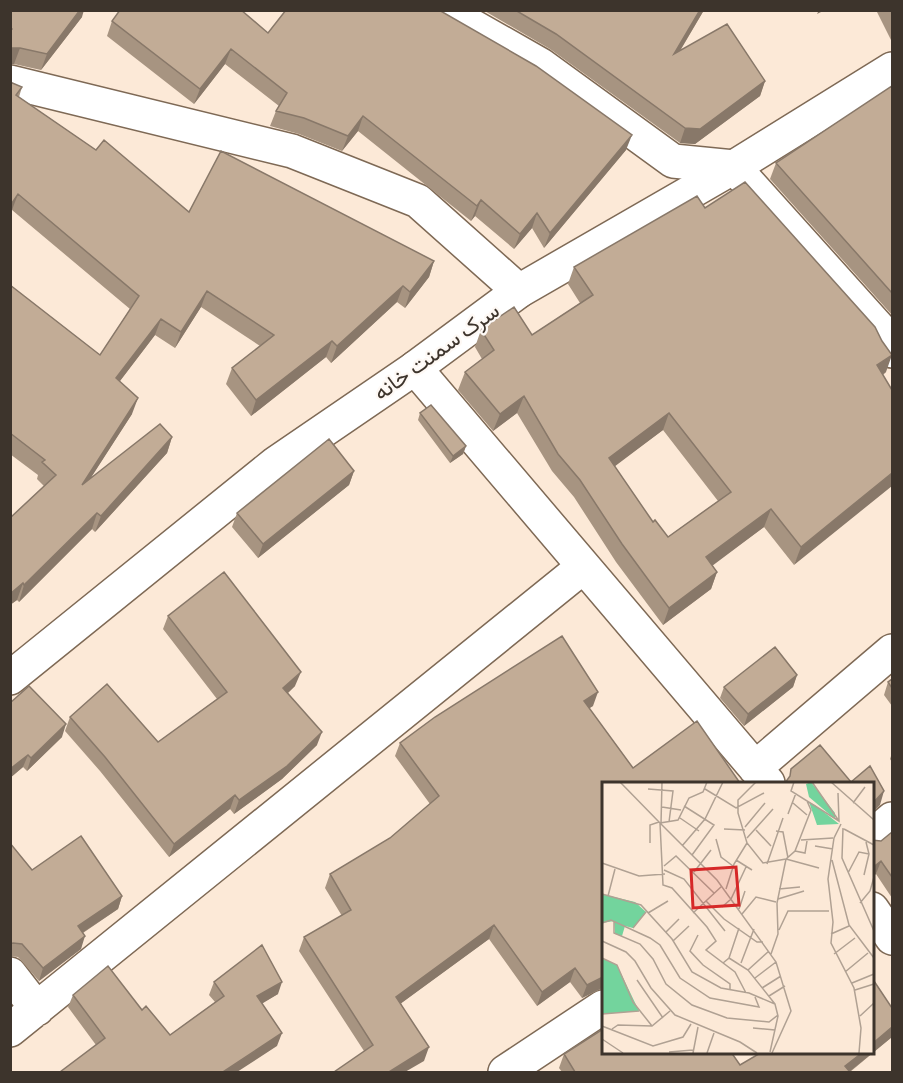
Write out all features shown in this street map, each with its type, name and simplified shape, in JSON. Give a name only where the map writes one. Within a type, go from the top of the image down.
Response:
[{"type":"street","points":[[444,10],[542,65],[673,161],[734,167],[885,335],[892,351]]},
{"type":"street","name":"سرک سمنت خانه","points":[[10,678],[276,463],[415,368],[519,291],[734,167],[892,69]]},
{"type":"street","points":[[10,82],[292,151],[418,201],[519,291]]},
{"type":"street","points":[[415,368],[762,775],[892,651]]},
{"type":"street","points":[[10,1030],[583,567]]},
{"type":"street","points":[[873,835],[892,819]]},
{"type":"street","points":[[873,910],[892,938]]},
{"type":"street","points":[[10,974],[37,1009]]},
{"type":"street","points":[[505,1072],[602,1008]]},
{"type":"building","points":[[10,10],[80,10],[47,54],[10,48],[12,29]]},
{"type":"building","points":[[120,10],[241,10],[268,33],[286,10],[439,10],[536,66],[632,135],[550,233],[537,213],[520,234],[481,200],[477,206],[363,116],[348,136],[304,118],[276,111],[287,93],[231,49],[200,89],[112,21]]},
{"type":"building","points":[[515,10],[700,10],[674,54],[727,24],[765,81],[700,129],[685,128],[556,34]]},
{"type":"building","points":[[10,82],[22,87],[16,95],[96,150],[104,140],[189,212],[221,151],[434,261],[410,292],[403,286],[337,346],[332,341],[256,400],[232,368],[274,335],[207,291],[181,332],[161,319],[116,378],[138,398],[82,485],[160,424],[172,437],[101,516],[97,513],[24,585],[23,583],[10,594],[10,518],[56,475],[42,462],[45,460],[10,433],[10,285],[100,355],[139,296],[18,194],[10,206]]},
{"type":"building","points":[[892,86],[892,293],[776,163]]},
{"type":"building","points":[[745,182],[875,327],[892,355],[877,365],[892,390],[892,473],[801,547],[771,509],[706,557],[717,572],[669,608],[622,544],[580,480],[558,454],[524,396],[500,414],[465,372],[494,350],[481,330],[486,326],[514,307],[532,335],[593,295],[574,267],[697,196],[705,208]],"holes":[[[669,413],[731,492],[668,537],[655,520],[653,522],[609,458]]]},
{"type":"building","points":[[431,405],[466,446],[453,456],[420,413]]},
{"type":"building","points":[[329,439],[354,471],[263,544],[237,513]]},
{"type":"building","points":[[224,572],[301,672],[283,688],[322,732],[287,766],[239,800],[235,795],[174,844],[70,717],[107,684],[158,742],[227,692],[168,616]]},
{"type":"building","points":[[562,636],[598,692],[584,701],[633,768],[697,721],[739,782],[602,782],[602,978],[587,985],[575,968],[542,992],[494,925],[396,997],[429,1047],[389,1072],[334,1072],[373,1045],[304,937],[351,910],[330,874],[390,838],[439,796],[400,743],[435,717]]},
{"type":"building","points":[[775,647],[797,675],[748,714],[724,687]]},
{"type":"building","points":[[29,686],[66,724],[31,758],[28,755],[10,769],[10,703]]},
{"type":"building","points":[[820,745],[851,782],[786,782],[791,769]]},
{"type":"building","points":[[870,766],[884,791],[873,803],[873,782],[851,782]]},
{"type":"building","points":[[892,832],[892,877],[881,861],[873,867],[873,840],[881,841]]},
{"type":"building","points":[[81,836],[122,896],[78,926],[85,936],[43,968],[22,944],[10,944],[10,843],[32,870]]},
{"type":"building","points":[[262,945],[282,982],[257,996],[282,1033],[223,1072],[60,1072],[105,1038],[73,995],[108,966],[142,1010],[146,1006],[170,1035],[224,996],[214,982]]},
{"type":"building","points":[[873,980],[892,1008],[892,1027],[873,1043]]},
{"type":"building","points":[[602,1030],[602,1053],[732,1053],[740,1065],[760,1053],[862,1053],[845,1066],[850,1072],[575,1072],[564,1054]]}]
